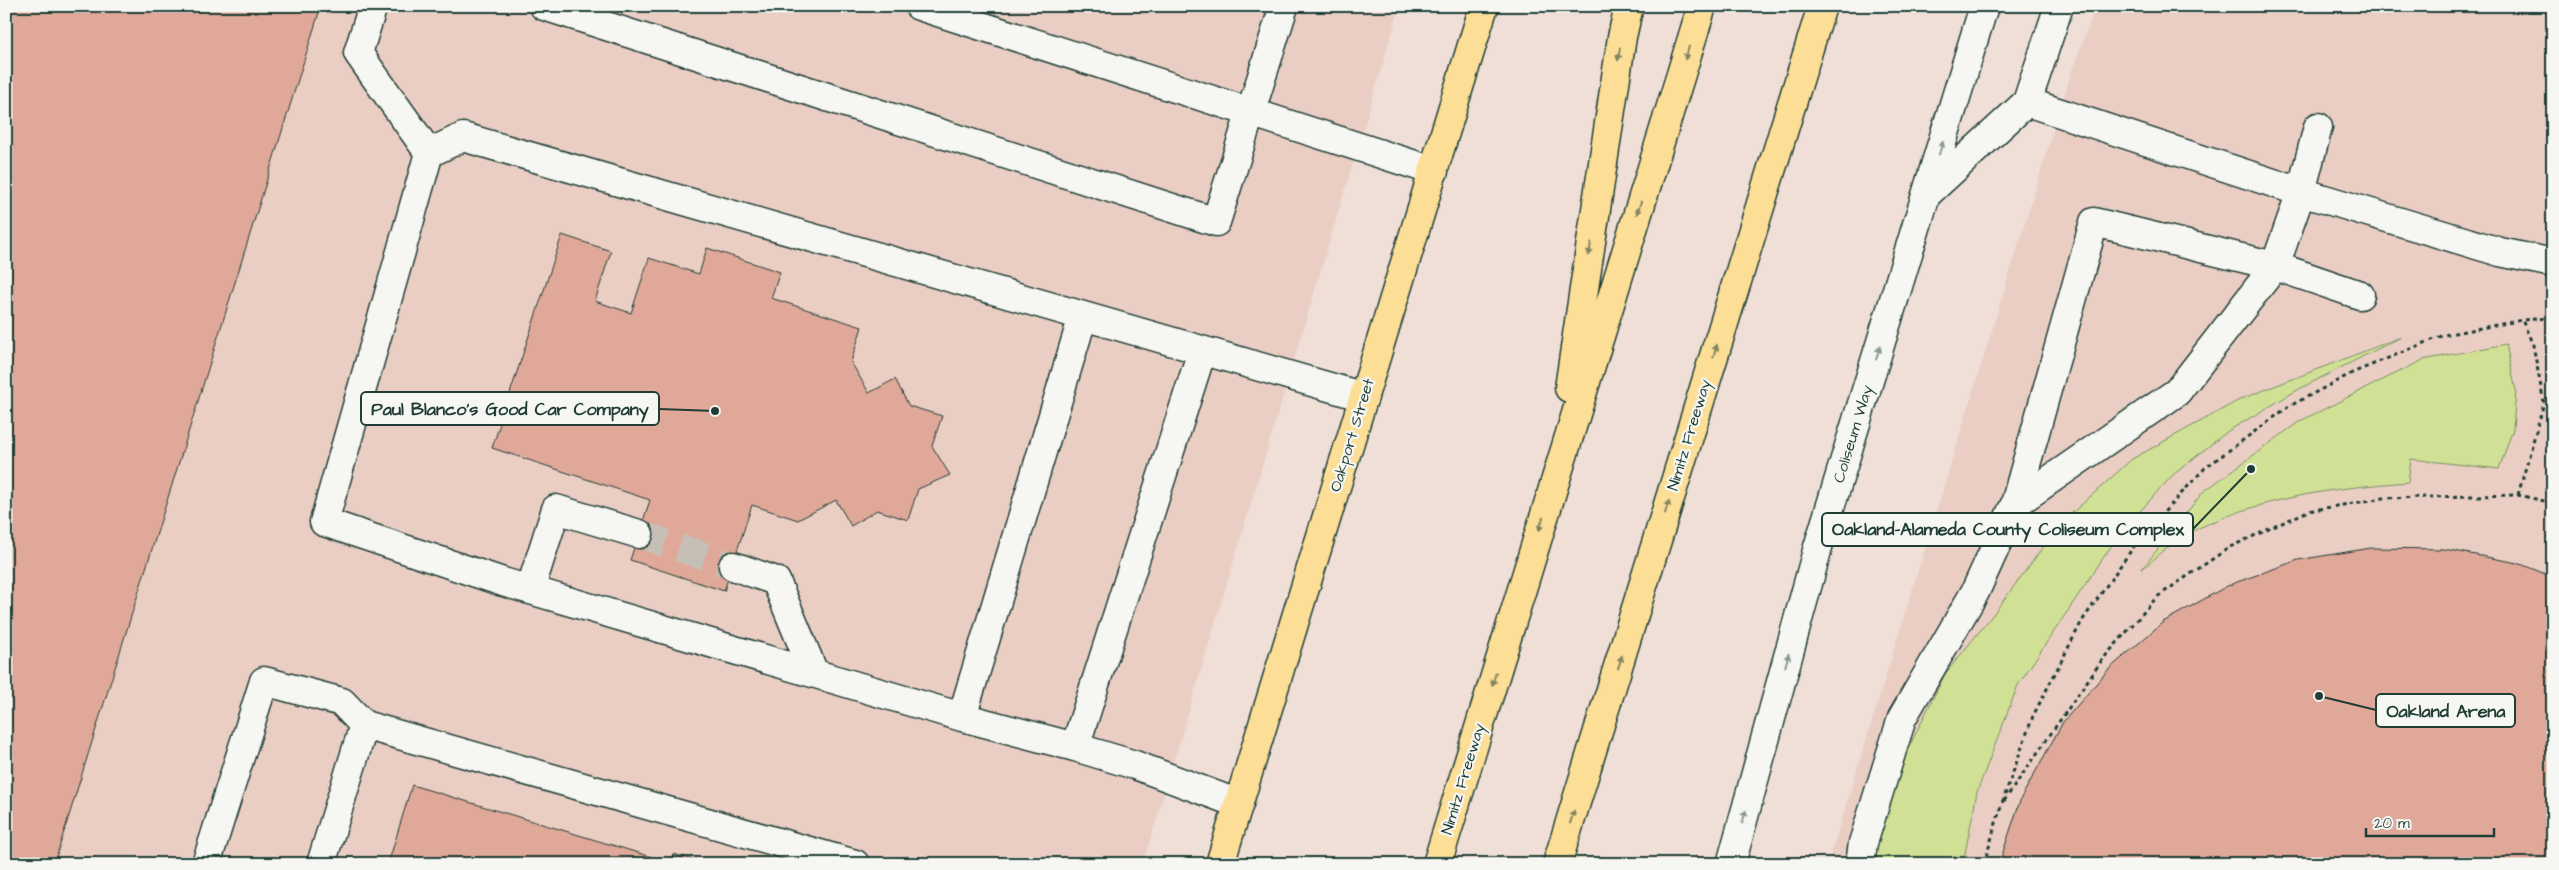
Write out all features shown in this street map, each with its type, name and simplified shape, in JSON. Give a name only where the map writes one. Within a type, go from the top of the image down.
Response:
[{"type":"main road","name":"Oakport Street","points":[[1220,864],[1484,6]]},
{"type":"main road","points":[[1556,478],[1622,37],[1629,6]]},
{"type":"main road","name":"Nimitz Freeway","points":[[1437,864],[1702,6]]},
{"type":"main road","name":"Nimitz Freeway","points":[[1557,864],[1822,6]]},
{"type":"street","points":[[373,6],[358,53],[429,153]]},
{"type":"street","points":[[544,6],[1216,222],[1284,6]]},
{"type":"street","points":[[919,6],[1434,171]]},
{"type":"street","name":"Coliseum Way","points":[[1731,864],[1818,547],[1984,6]]},
{"type":"street","points":[[1926,195],[2027,102],[2059,6]]},
{"type":"street","points":[[2027,102],[2301,192],[2500,252],[2553,263]]},
{"type":"street","points":[[2015,504],[2177,392],[2274,266],[2301,192],[2318,127]]},
{"type":"street","points":[[1239,804],[1135,765],[1076,747],[962,717],[530,590],[324,522],[429,153],[462,137],[1364,397]]},
{"type":"street","points":[[1860,864],[1863,842],[1902,718],[1975,592],[2015,504],[2094,222],[2274,266],[2360,295]]},
{"type":"street","points":[[962,717],[1082,316]]},
{"type":"street","points":[[1076,747],[1202,351]]},
{"type":"street","points":[[530,590],[556,509],[639,534]]},
{"type":"street","points":[[732,566],[776,581],[814,673]]},
{"type":"street","points":[[206,864],[264,680],[342,702],[364,725],[855,864]]},
{"type":"street","points":[[321,864],[364,725]]},
{"type":"path","points":[[1984,864],[2001,806],[2033,716],[2082,621],[2139,539],[2205,468],[2288,407],[2352,373],[2444,335],[2522,320],[2553,318]]},
{"type":"path","points":[[2518,495],[2544,403],[2533,345],[2522,320]]},
{"type":"path","points":[[2001,806],[2102,660],[2157,596],[2230,547],[2308,511],[2383,498],[2518,495],[2553,503]]},
{"type":"shaded area","points":[[6,6],[1400,6],[1143,864],[6,864]]},
{"type":"shaded area","points":[[2096,6],[2553,6],[2553,864],[1828,864],[2071,73]]},
{"type":"green space","points":[[2401,337],[2301,388],[2228,431],[2173,475],[2120,533],[2018,685],[1977,792],[1963,864],[1873,864],[1902,761],[1945,674],[1991,617],[2061,523],[2132,459],[2241,399]]},
{"type":"green space","points":[[2506,344],[2516,391],[2513,429],[2499,469],[2411,459],[2408,482],[2324,492],[2268,503],[2241,511],[2189,533],[2170,545],[2141,570],[2203,492],[2300,421],[2423,360]]},
{"type":"building","points":[[6,6],[321,6],[54,864],[6,864]]},
{"type":"building","points":[[562,235],[611,251],[595,301],[631,313],[649,258],[699,274],[707,248],[780,272],[771,298],[862,327],[851,362],[869,393],[895,379],[909,406],[942,416],[932,446],[950,475],[918,489],[908,520],[877,510],[851,526],[836,500],[798,520],[752,505],[724,591],[630,560],[650,500],[492,448]]},
{"type":"building","points":[[2371,548],[2444,549],[2518,563],[2553,577],[2553,864],[1999,864],[2021,798],[2063,722],[2108,670],[2163,622],[2229,585],[2298,560]]},
{"type":"building","points":[[412,785],[672,863],[674,854],[706,864],[388,864]]},
{"type":"tunnel","points":[[639,534],[733,566]]},
{"type":"place","name":"Paul Blanco's Good Car Company","points":[[715,411]]},
{"type":"place","name":"Oakland-Alameda County Coliseum Complex","points":[[2251,469]]},
{"type":"place","name":"Oakland Arena","points":[[2319,696]]}]
